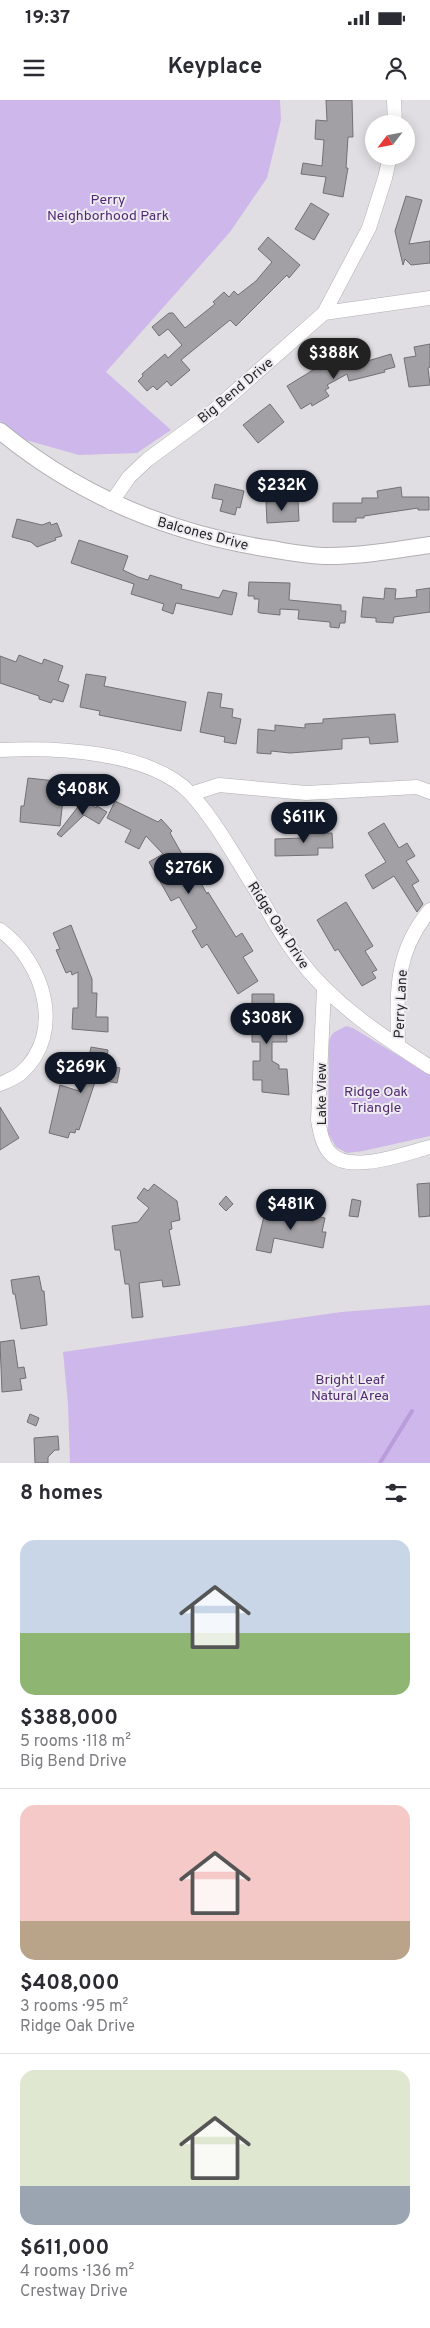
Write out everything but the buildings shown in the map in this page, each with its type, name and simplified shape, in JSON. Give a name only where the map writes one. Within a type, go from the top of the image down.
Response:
[{"type":"street","points":[[394,100],[394,115]]},
{"type":"street","name":"Big Bend Drive","points":[[111,503],[129,477],[146,460],[212,412],[324,312],[369,228],[388,165]]},
{"type":"street","points":[[324,312],[430,298]]},
{"type":"street","name":"Balcones Drive","points":[[0,431],[40,462],[111,503],[200,534],[285,552],[327,556],[364,554],[430,545]]},
{"type":"street","name":"Ridge Oak Drive","points":[[0,750],[76,751],[138,763],[171,777],[191,794],[220,833],[298,958],[324,989],[346,1009],[430,1067]]},
{"type":"street","points":[[191,794],[219,785],[306,793],[417,787],[430,792]]},
{"type":"street","name":"Perry Lane","points":[[398,1046],[399,980],[403,953],[416,926],[430,910]]},
{"type":"street","points":[[0,930],[28,958],[42,986],[46,1012],[44,1035],[36,1057],[19,1075],[0,1084]]},
{"type":"street","name":"Lake View","points":[[324,989],[318,1120],[322,1137],[330,1154],[355,1164],[430,1147]]},
{"type":"green space","name":"Perry Neighborhood Park","points":[[0,100],[280,100],[281,120],[267,178],[230,232],[106,372],[171,430],[137,453],[79,455],[22,439],[0,421]]},
{"type":"green space","name":"Ridge Oak Triangle","points":[[346,1026],[353,1028],[430,1075],[430,1136],[347,1153],[336,1147],[328,1133],[329,1040],[333,1033]]},
{"type":"green space","name":"Bright Leaf Natural Area","points":[[430,1305],[430,1463],[70,1463],[68,1404],[63,1352],[341,1312]]},
{"type":"waterway","points":[[380,1463],[412,1411]]}]
